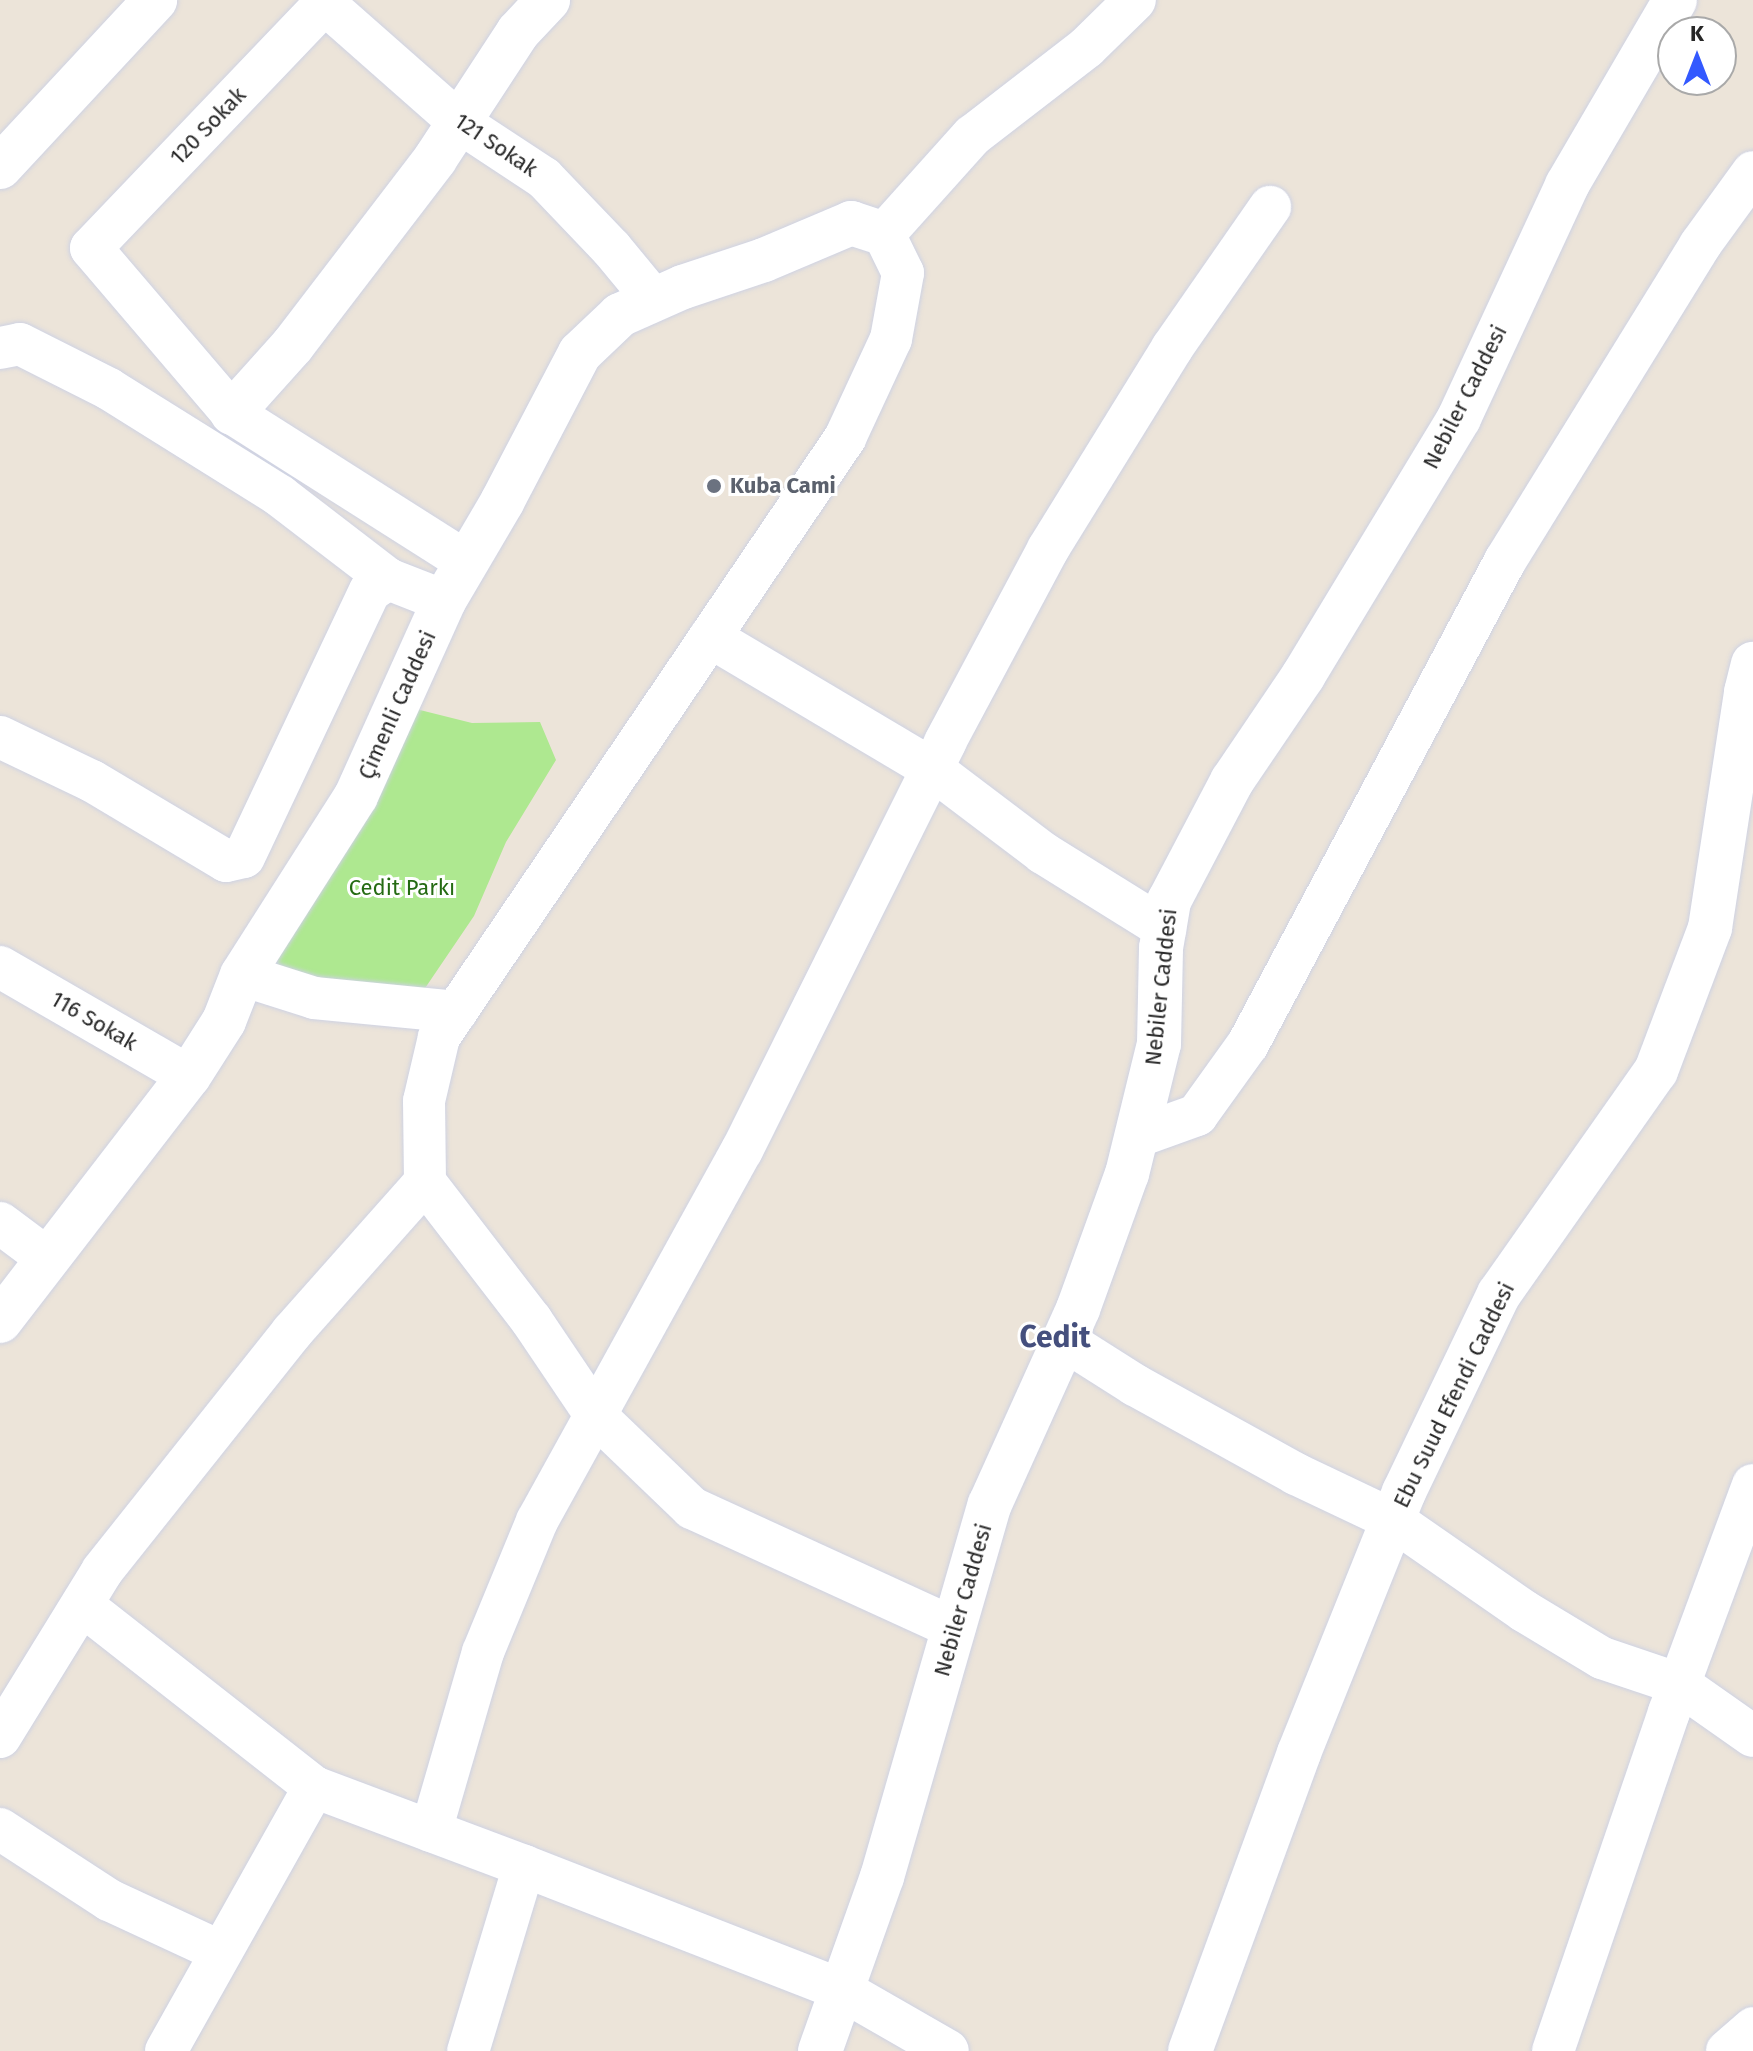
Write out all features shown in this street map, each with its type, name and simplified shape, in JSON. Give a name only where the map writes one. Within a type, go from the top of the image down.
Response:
[{"type":"street","points":[[0,167],[155,0]]},
{"type":"street","points":[[467,562],[232,413],[293,345],[459,122],[518,32],[548,0]]},
{"type":"street","points":[[954,1628],[692,1508],[596,1416],[532,1321],[425,1182],[424,1101],[439,1037],[845,438],[891,339],[903,273],[884,234],[972,136],[1087,47],[1135,0]]},
{"type":"street","name":"Nebiler Caddesi","points":[[820,2051],[882,1877],[990,1504],[1064,1340],[1127,1174],[1159,1044],[1169,901],[1232,781],[1303,676],[1459,418],[1567,185],[1675,0]]},
{"type":"street","name":"121 Sokak","points":[[326,2],[459,122],[544,178],[611,248],[654,300]]},
{"type":"street","name":"120 Sokak","points":[[232,413],[91,248],[326,2]]},
{"type":"street","points":[[1136,1137],[1197,1115],[1248,1044],[1505,561],[1700,245],[1753,172]]},
{"type":"street","points":[[431,1831],[483,1652],[537,1521],[742,1150],[932,769],[1048,549],[1172,348],[1270,207]]},
{"type":"street","name":"Çimenli Caddesi","points":[[0,1321],[189,1076],[224,1021],[242,975],[356,796],[444,601],[580,353],[620,315],[654,300],[851,223],[884,234]]},
{"type":"street","points":[[0,348],[20,344],[109,389],[280,496],[388,579],[444,601]]},
{"type":"street","points":[[0,737],[92,781],[226,861],[244,857],[370,591],[388,579]]},
{"type":"street","points":[[710,637],[932,769],[1043,853],[1165,929]]},
{"type":"street","name":"Ebu Suud Efendi Caddesi","points":[[1190,2051],[1299,1753],[1393,1520],[1499,1294],[1656,1071],[1710,928],[1746,692],[1753,664]]},
{"type":"street","name":"116 Sokak","points":[[0,967],[189,1076]]},
{"type":"street","points":[[242,975],[314,998],[456,1012]]},
{"type":"street","points":[[0,1737],[102,1571],[292,1332],[425,1182]]},
{"type":"street","points":[[0,1223],[47,1258]]},
{"type":"street","points":[[1064,1340],[1135,1385],[1296,1474],[1393,1520],[1524,1611],[1602,1658],[1679,1684],[1753,1736]]},
{"type":"street","points":[[1553,2051],[1679,1684],[1753,1485]]},
{"type":"street","points":[[82,1605],[314,1787],[842,1990],[948,2051]]},
{"type":"street","points":[[166,2051],[314,1787]]},
{"type":"street","points":[[0,1829],[109,1900],[221,1952]]},
{"type":"street","points":[[468,2051],[524,1866]]},
{"type":"street","points":[[1727,2051],[1753,2028]]},
{"type":"green space","name":"Cedit Parkı","points":[[416,709],[472,723],[540,722],[556,760],[506,842],[474,916],[417,1000],[268,972]]},
{"type":"place","name":"Kuba Cami","points":[[714,486]]},
{"type":"district","name":"Cedit","points":[[1055,1337]]}]
